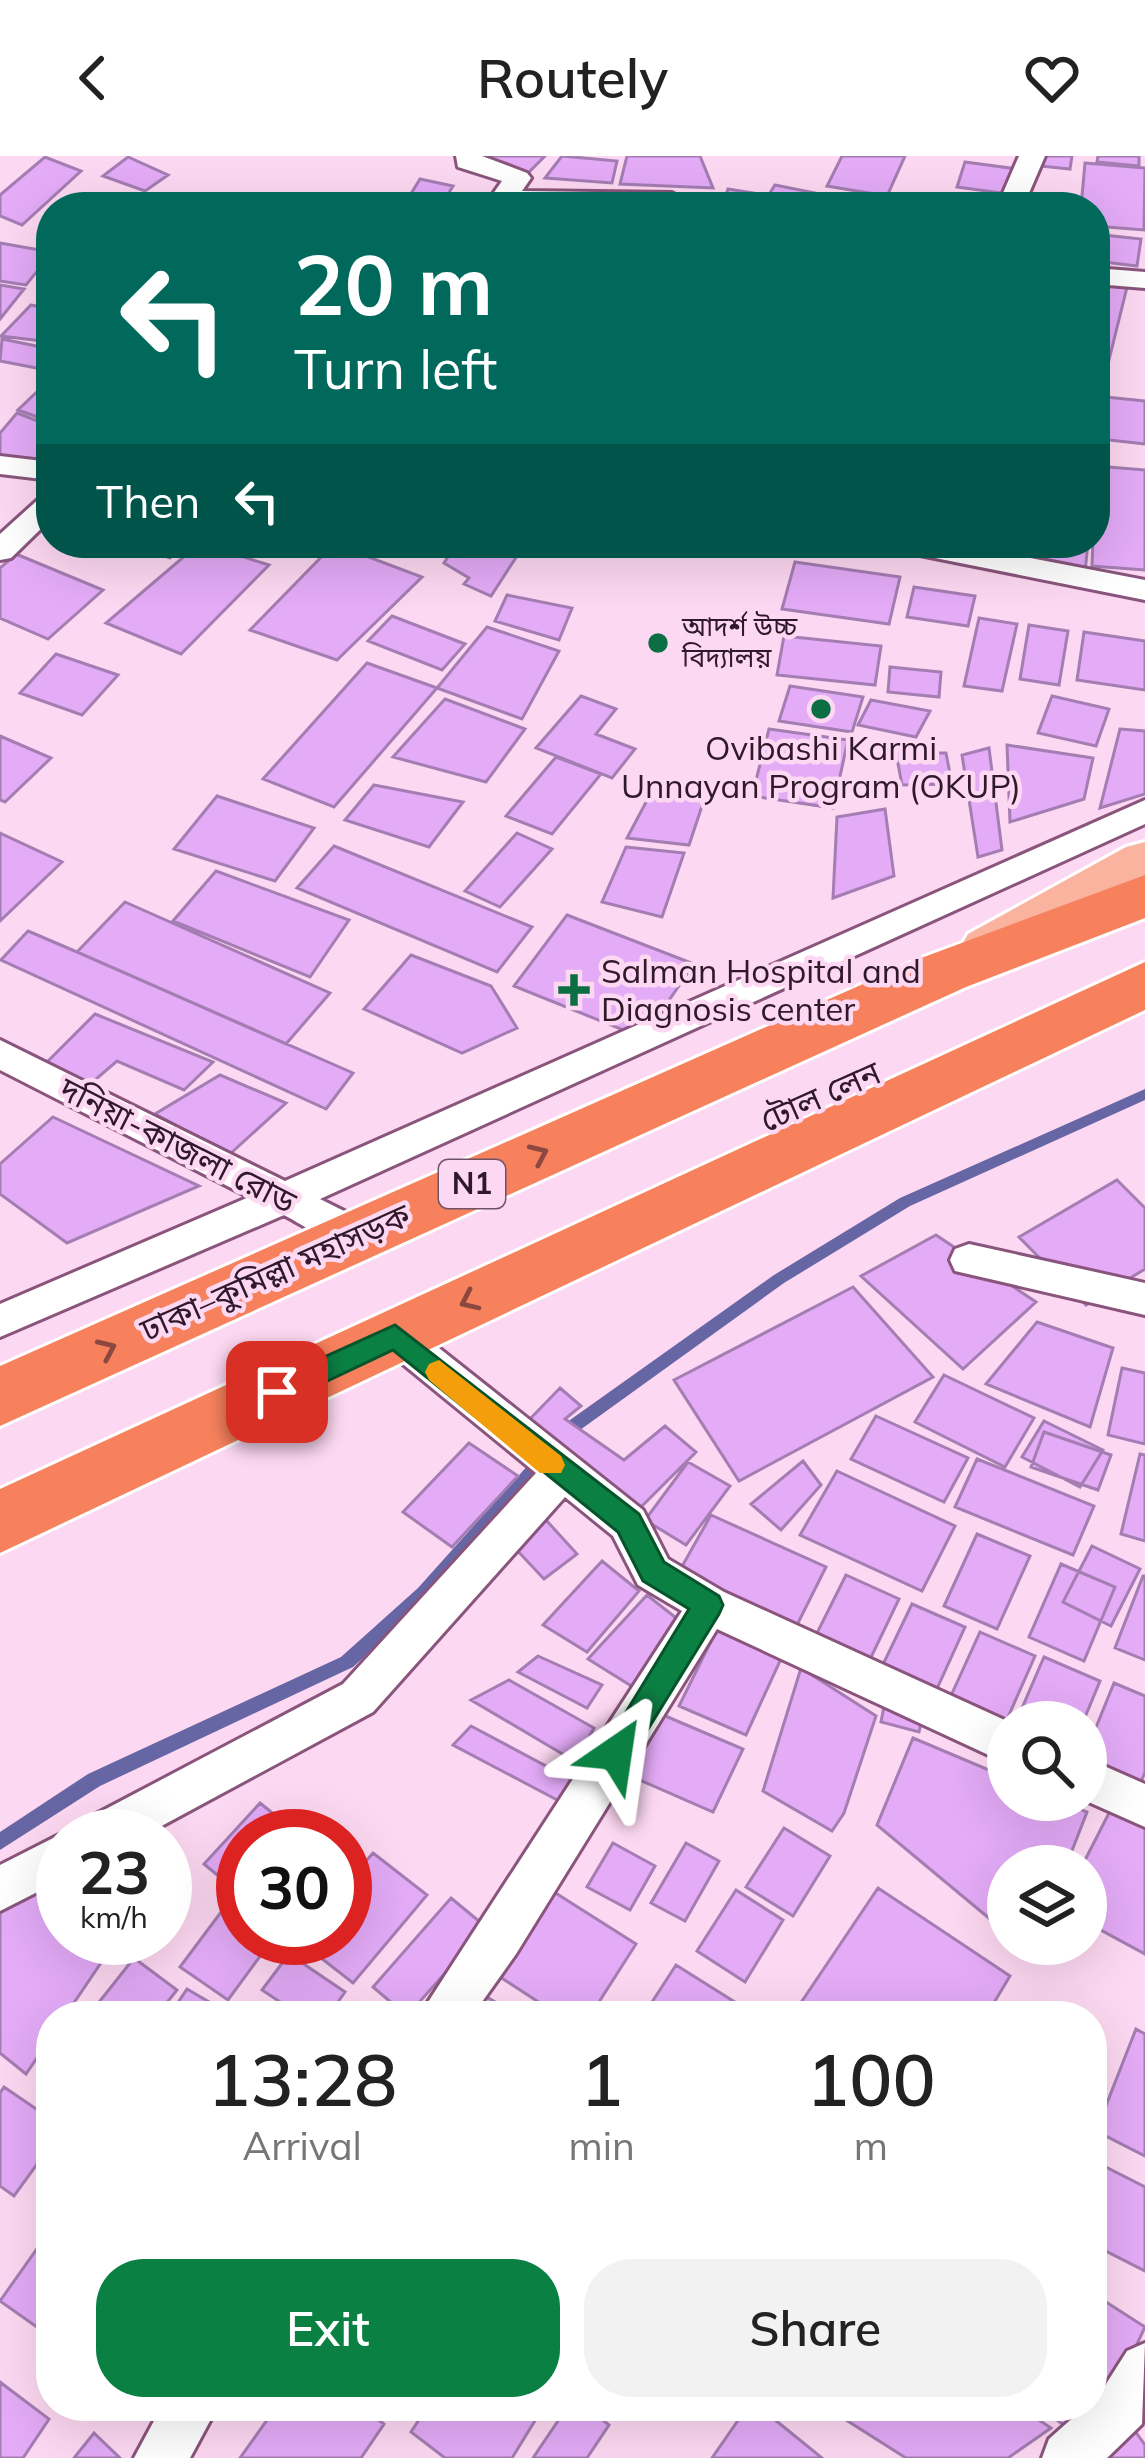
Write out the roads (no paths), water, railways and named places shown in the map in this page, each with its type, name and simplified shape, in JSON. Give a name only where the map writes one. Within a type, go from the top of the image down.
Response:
[{"type":"highway","name":"ঢাকা–কুমিল্লা মহাসড়ক","points":[[0,1397],[945,972],[1145,896]]},
{"type":"highway","name":"টোল লেন","points":[[691,1154],[1145,949]]},
{"type":"highway","points":[[0,1522],[1145,984]]},
{"type":"highway","name":"ঢাকা–কুমিল্লা মহাসড়ক","points":[[0,1475],[691,1154]]},
{"type":"main road","name":"ঢাকা–কুমিল্লা মহাসড়ক","points":[[945,972],[1145,861]]},
{"type":"street","points":[[470,156],[466,162],[518,178],[507,192]]},
{"type":"street","points":[[1016,192],[1031,156]]},
{"type":"street","points":[[1110,276],[1145,280]]},
{"type":"street","points":[[0,466],[36,470]]},
{"type":"street","points":[[0,550],[36,517]]},
{"type":"street","points":[[982,558],[1145,590]]},
{"type":"street","points":[[0,1321],[284,1199],[1145,811]]},
{"type":"street","name":"দনিয়া-কাজলা রোড","points":[[0,1054],[357,1235]]},
{"type":"street","points":[[970,1260],[1145,1299]]},
{"type":"street","points":[[395,1336],[628,1523],[653,1572],[709,1605],[987,1733]]},
{"type":"street","points":[[150,1809],[358,1698],[548,1463]]},
{"type":"street","points":[[454,2001],[500,1938],[709,1605]]},
{"type":"street","points":[[1107,1788],[1145,1805]]},
{"type":"street","points":[[0,1889],[36,1870]]},
{"type":"street","points":[[1068,2458],[1124,2406],[1145,2369]]},
{"type":"street","points":[[160,2458],[183,2421]]},
{"type":"waterway","points":[[560,1441],[575,1425],[779,1279],[905,1202],[1145,1094]]},
{"type":"waterway","points":[[0,1842],[94,1780],[347,1662],[424,1593],[544,1459]]},
{"type":"place","name":"আদর্শ উচ্চ বিদ্যালয়","points":[[658,643]]},
{"type":"place","name":"Ovibashi Karmi Unnayan Program (OKUP)","points":[[821,709]]},
{"type":"place","name":"Salman Hospital and Diagnosis center","points":[[574,990]]}]
